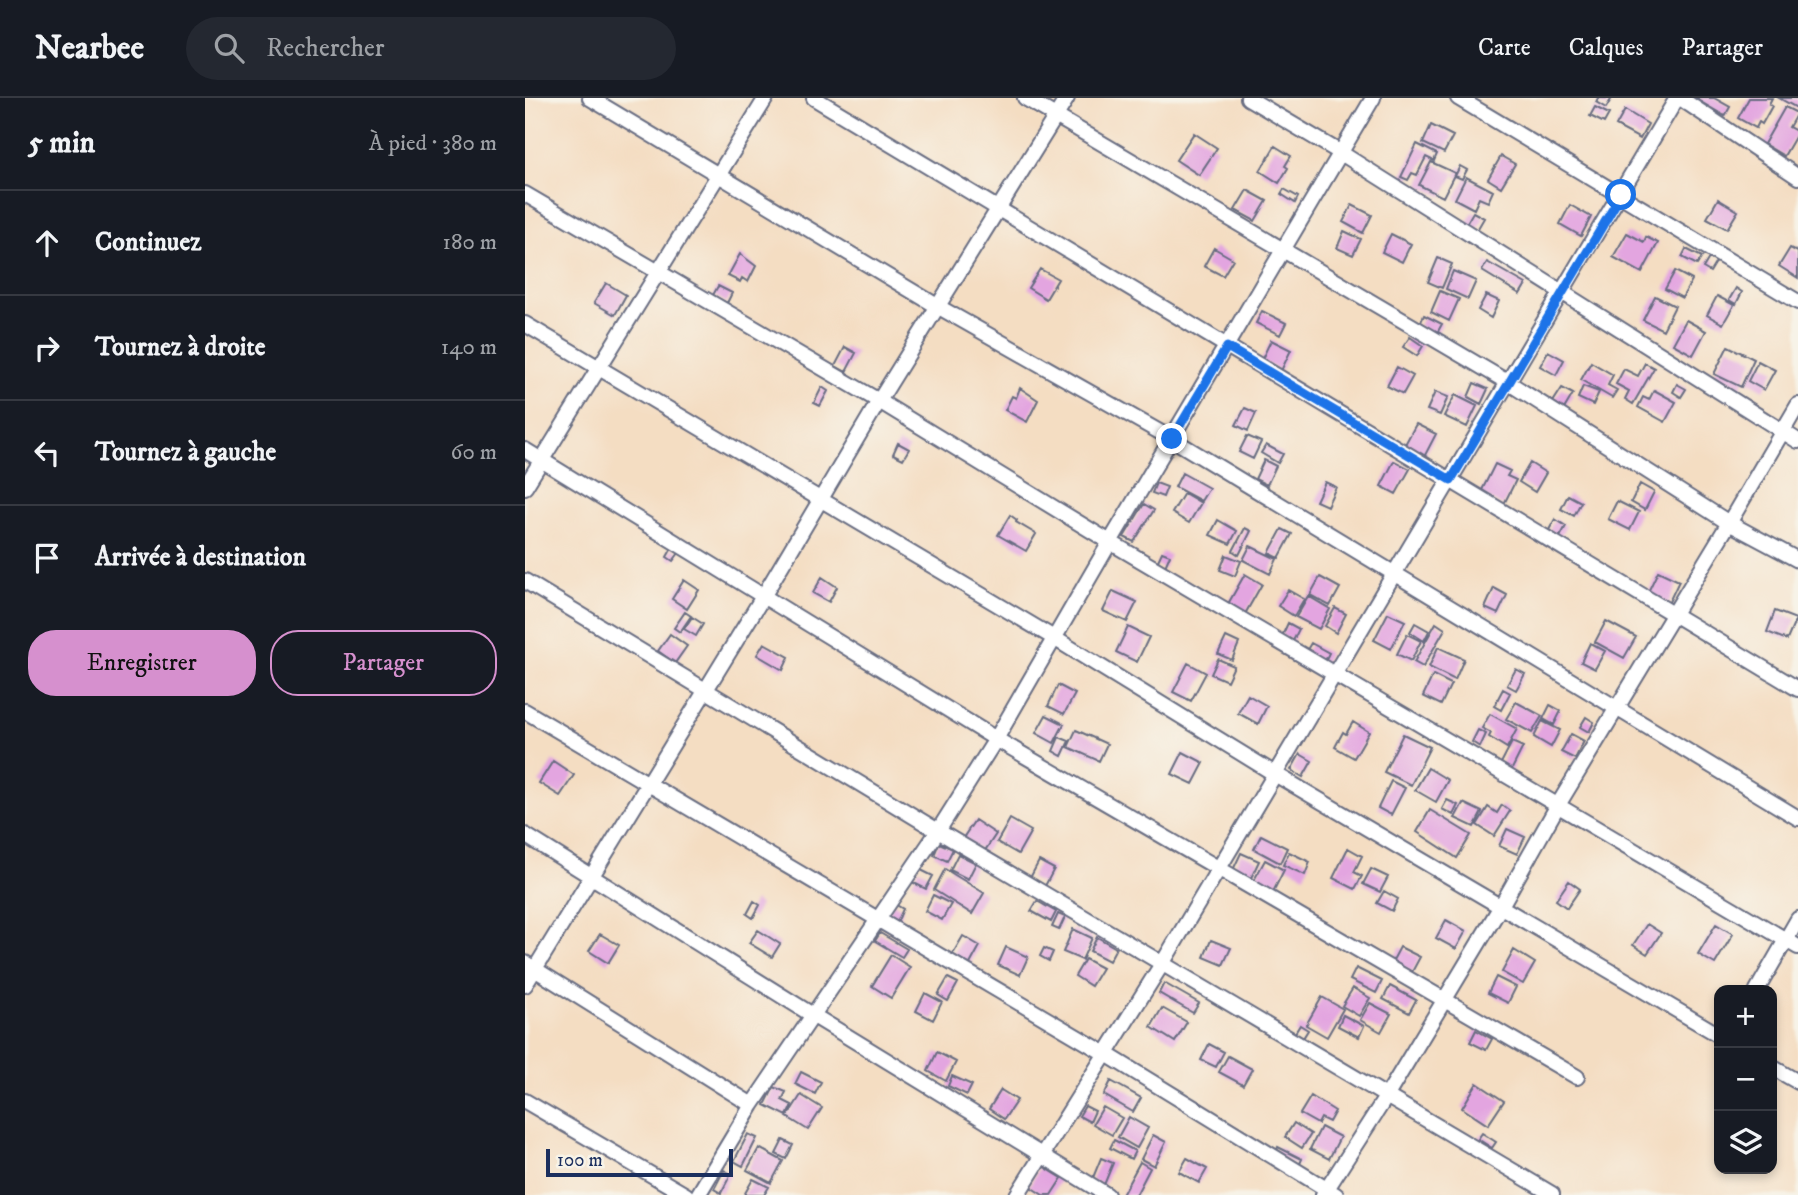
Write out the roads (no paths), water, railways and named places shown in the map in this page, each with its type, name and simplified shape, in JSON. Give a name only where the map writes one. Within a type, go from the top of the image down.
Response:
[{"type":"street","points":[[590,98],[937,306],[1172,439],[1798,818]]},
{"type":"street","points":[[525,487],[766,98]]},
{"type":"street","points":[[814,98],[1798,689]]},
{"type":"street","points":[[1025,98],[1285,249],[1509,383],[1729,523],[1798,560]]},
{"type":"street","points":[[525,985],[530,966],[592,875],[937,306],[1067,98]]},
{"type":"street","points":[[1248,98],[1341,153],[1798,441]]},
{"type":"street","points":[[698,1195],[753,1105],[938,831],[996,739],[1373,98]]},
{"type":"street","points":[[1458,98],[1798,302]]},
{"type":"street","points":[[1017,1195],[1219,868],[1679,98],[1798,177]]},
{"type":"street","points":[[525,194],[879,401],[1110,542],[1792,944]]},
{"type":"street","points":[[525,324],[1054,638],[1275,774],[1714,1032]]},
{"type":"street","points":[[525,711],[1106,1054],[1329,1193],[1798,405]]},
{"type":"street","points":[[525,450],[996,739],[1577,1077]]},
{"type":"street","points":[[525,581],[938,831],[1552,1194]]},
{"type":"street","points":[[525,835],[1107,1195]]},
{"type":"street","points":[[1761,985],[1792,944],[1798,919]]},
{"type":"street","points":[[530,966],[753,1105]]},
{"type":"street","points":[[1777,1070],[1798,1082]]},
{"type":"street","points":[[525,1101],[686,1195]]}]
